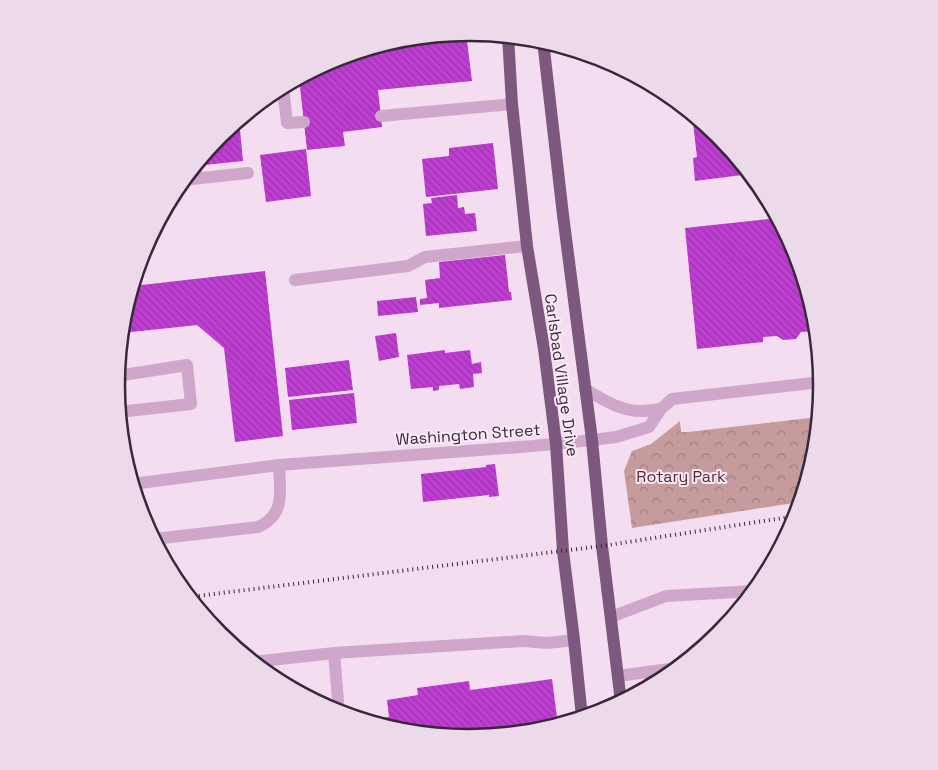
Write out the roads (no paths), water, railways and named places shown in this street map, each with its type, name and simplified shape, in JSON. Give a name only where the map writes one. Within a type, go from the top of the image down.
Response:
[{"type":"main road","name":"Carlsbad Village Drive","points":[[508,44],[512,104],[527,246],[544,349],[556,444],[562,551],[581,710]]},
{"type":"main road","name":"Carlsbad Village Drive","points":[[544,50],[592,440],[602,546],[620,693]]},
{"type":"street","points":[[284,95],[287,123],[304,122]]},
{"type":"street","points":[[381,116],[512,104]]},
{"type":"street","points":[[194,179],[248,173]]},
{"type":"street","points":[[295,280],[408,266],[425,256],[527,246]]},
{"type":"street","points":[[125,375],[187,365],[191,404],[126,411]]},
{"type":"street","name":"Washington Street","points":[[140,483],[279,465],[592,440],[649,427],[661,409],[672,399],[813,383]]},
{"type":"street","points":[[585,390],[612,404],[629,410],[661,409]]},
{"type":"street","points":[[162,538],[258,527],[267,523],[275,514],[280,498],[279,465]]},
{"type":"street","points":[[610,617],[666,596],[744,592]]},
{"type":"street","points":[[267,663],[334,653],[524,642],[547,643],[574,640]]},
{"type":"street","points":[[334,653],[338,703]]},
{"type":"street","points":[[618,676],[661,670]]},
{"type":"railway","points":[[198,596],[602,546],[787,517]]},
{"type":"park label","name":"Rotary Park","points":[[681,476]]}]
